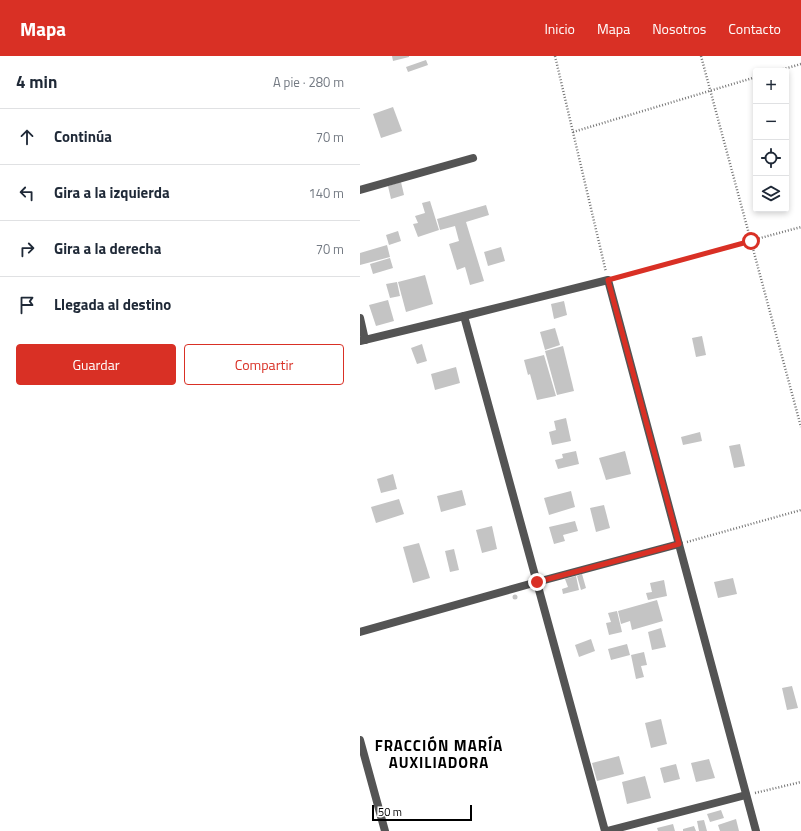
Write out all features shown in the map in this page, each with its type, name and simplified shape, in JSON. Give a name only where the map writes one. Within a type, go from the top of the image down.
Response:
[{"type":"street","points":[[360,190],[473,158]]},
{"type":"street","points":[[360,318],[362,340],[608,280],[756,831]]},
{"type":"street","points":[[464,316],[606,831],[746,795]]},
{"type":"street","points":[[360,632],[679,544]]},
{"type":"street","points":[[360,740],[385,831]]},
{"type":"path","points":[[556,56],[608,280],[801,227]]},
{"type":"path","points":[[701,56],[801,427]]},
{"type":"path","points":[[787,68],[801,64]]},
{"type":"path","points":[[574,132],[753,78]]},
{"type":"path","points":[[679,544],[801,510]]},
{"type":"path","points":[[746,795],[801,782]]},
{"type":"building","points":[[392,56],[409,56],[409,57],[393,61]]},
{"type":"building","points":[[426,60],[428,65],[408,72],[406,67]]},
{"type":"building","points":[[393,107],[402,131],[381,138],[373,114]]},
{"type":"building","points":[[401,182],[404,195],[391,199],[388,186]]},
{"type":"building","points":[[430,201],[439,230],[418,237],[413,224],[418,223],[415,216],[425,213],[422,203]]},
{"type":"building","points":[[486,205],[489,215],[466,222],[484,281],[470,285],[465,267],[457,270],[449,244],[459,241],[455,226],[440,230],[437,219]]},
{"type":"building","points":[[398,231],[401,241],[389,245],[386,235]]},
{"type":"building","points":[[387,245],[390,257],[360,265],[360,253]]},
{"type":"building","points":[[501,247],[505,261],[488,266],[484,252]]},
{"type":"building","points":[[390,258],[393,268],[373,274],[370,264]]},
{"type":"building","points":[[425,275],[433,304],[406,312],[398,282]]},
{"type":"building","points":[[397,282],[400,296],[390,298],[386,284]]},
{"type":"building","points":[[388,300],[394,321],[376,326],[369,305]]},
{"type":"building","points":[[564,301],[567,315],[554,319],[551,304]]},
{"type":"building","points":[[555,328],[560,345],[545,350],[540,332]]},
{"type":"building","points":[[702,336],[706,355],[696,357],[692,338]]},
{"type":"building","points":[[422,344],[427,361],[417,364],[411,348]]},
{"type":"building","points":[[563,346],[574,391],[557,395],[545,351]]},
{"type":"building","points":[[544,355],[556,396],[537,400],[530,374],[528,375],[524,360]]},
{"type":"building","points":[[456,367],[460,383],[435,390],[431,374]]},
{"type":"building","points":[[566,418],[571,441],[552,445],[549,432],[556,430],[554,421]]},
{"type":"building","points":[[700,432],[702,441],[683,445],[681,437]]},
{"type":"building","points":[[740,444],[745,466],[734,468],[729,446]]},
{"type":"building","points":[[576,451],[579,464],[558,469],[555,460],[563,458],[562,454]]},
{"type":"building","points":[[625,451],[631,474],[606,480],[599,458]]},
{"type":"building","points":[[393,474],[397,489],[381,493],[377,479]]},
{"type":"building","points":[[462,490],[466,505],[441,512],[437,496]]},
{"type":"building","points":[[571,491],[575,507],[549,515],[544,498]]},
{"type":"building","points":[[399,499],[404,514],[376,523],[371,507]]},
{"type":"building","points":[[604,505],[610,528],[596,532],[590,508]]},
{"type":"building","points":[[575,521],[578,531],[563,535],[565,541],[554,544],[549,527]]},
{"type":"building","points":[[492,526],[497,549],[482,553],[476,530]]},
{"type":"building","points":[[419,543],[430,578],[413,583],[403,547]]},
{"type":"building","points":[[454,549],[459,570],[450,572],[445,551]]},
{"type":"building","points":[[582,574],[586,588],[581,590],[577,576]]},
{"type":"building","points":[[576,576],[579,590],[563,594],[562,589],[568,587],[565,579]]},
{"type":"building","points":[[733,578],[737,594],[718,598],[714,582]]},
{"type":"building","points":[[664,580],[667,596],[648,600],[646,593],[652,592],[650,583]]},
{"type":"building","points":[[513,595],[517,595],[517,599],[513,599]]},
{"type":"building","points":[[657,600],[663,621],[632,630],[630,621],[621,624],[618,611]]},
{"type":"building","points":[[617,611],[622,632],[609,635],[606,623],[611,622],[608,613]]},
{"type":"building","points":[[661,628],[666,647],[652,650],[648,632]]},
{"type":"building","points":[[591,639],[595,651],[579,657],[575,645]]},
{"type":"building","points":[[627,644],[630,655],[611,660],[608,649]]},
{"type":"building","points":[[644,652],[647,665],[641,666],[644,677],[636,679],[631,655]]},
{"type":"building","points":[[792,686],[798,708],[787,710],[782,688]]},
{"type":"building","points":[[661,719],[667,744],[651,748],[645,723]]},
{"type":"building","points":[[619,756],[624,774],[597,781],[592,763]]},
{"type":"building","points":[[709,759],[715,778],[696,782],[691,763]]},
{"type":"building","points":[[676,764],[680,779],[664,783],[660,768]]},
{"type":"building","points":[[645,776],[651,798],[627,804],[622,782]]},
{"type":"building","points":[[721,810],[724,818],[710,822],[707,814]]},
{"type":"building","points":[[736,819],[739,831],[720,831],[718,825]]},
{"type":"building","points":[[704,820],[707,831],[699,831],[697,821]]},
{"type":"building","points":[[673,824],[675,831],[658,831],[657,828]]},
{"type":"building","points":[[694,826],[696,831],[683,831],[683,829]]},
{"type":"district","name":"FRACCIÓN MARÍA AUXILIADORA","points":[[439,754]]},
{"type":"route","points":[[537,582],[679,544],[608,280],[751,241]]}]
